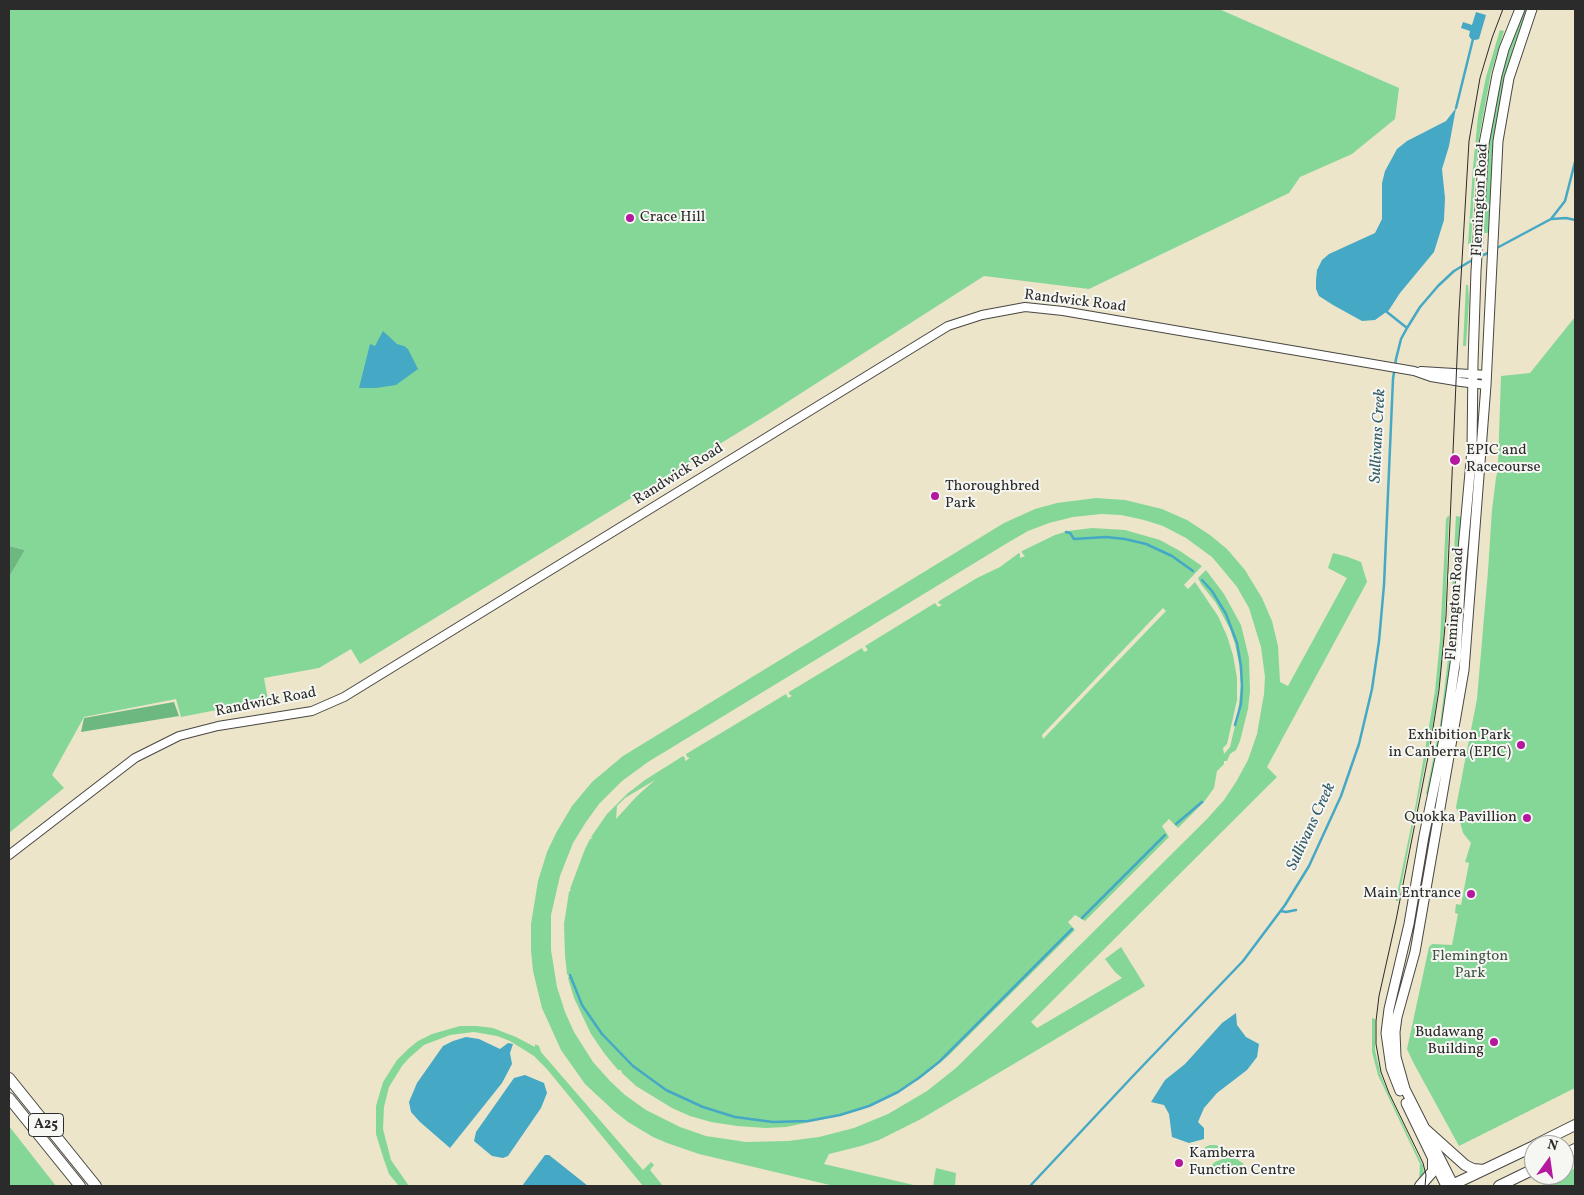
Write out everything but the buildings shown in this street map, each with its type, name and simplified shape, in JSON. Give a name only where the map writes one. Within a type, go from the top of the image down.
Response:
[{"type":"highway","name":"A25","points":[[9,1078],[96,1186]]},
{"type":"highway","name":"A25","points":[[9,1098],[80,1186]]},
{"type":"highway","points":[[1554,1135],[1575,1125]]},
{"type":"highway","points":[[1426,1130],[1464,1165],[1473,1169],[1484,1170]]},
{"type":"highway","points":[[1451,1186],[1524,1150]]},
{"type":"highway","points":[[1420,1186],[1433,1171],[1433,1160]]},
{"type":"highway","points":[[1499,1186],[1524,1174]]},
{"type":"main road","name":"Flemington Road","points":[[1451,1186],[1433,1160],[1398,1088],[1391,1068],[1386,1034],[1389,1009],[1409,924],[1444,734],[1456,656],[1472,450],[1472,374],[1476,272],[1484,144],[1504,48],[1520,9]]},
{"type":"main road","name":"Flemington Road","points":[[1451,1186],[1405,1088],[1396,1057],[1395,1032],[1397,1017],[1415,952],[1464,670],[1487,375],[1498,141],[1514,61],[1532,9]]},
{"type":"main road","points":[[1462,572],[1472,574]]},
{"type":"street","name":"Randwick Road","points":[[9,855],[134,758],[178,736],[218,726],[312,711],[344,697],[948,326],[982,314],[1025,307],[1063,311],[1410,370],[1431,376],[1486,385]]},
{"type":"street","name":"Randwick Road","points":[[1410,370],[1487,375]]},
{"type":"green space","points":[[9,9],[1219,9],[1399,88],[1395,119],[1352,154],[1300,177],[1289,193],[1089,289],[984,276],[767,415],[360,664],[351,649],[319,668],[264,678],[268,700],[181,717],[176,699],[84,717],[52,775],[64,788],[9,833],[9,577],[25,550],[9,546]]},
{"type":"green space","points":[[1524,9],[1527,9],[1512,52],[1499,111],[1492,166],[1489,233],[1483,233],[1490,132],[1500,80]]},
{"type":"green space","points":[[1500,30],[1504,31],[1491,73],[1480,132],[1475,172],[1471,245],[1468,245],[1478,116],[1486,77]]},
{"type":"green space","points":[[1466,285],[1468,285],[1469,300],[1466,346],[1463,346]]},
{"type":"green space","name":"Exhibition Park in Canberra (EPIC)","points":[[1575,317],[1575,1088],[1459,1146],[1407,1049],[1429,947],[1432,944],[1452,945],[1458,914],[1455,913],[1456,904],[1461,905],[1469,863],[1465,862],[1471,843],[1463,833],[1456,807],[1477,699],[1492,510],[1497,473],[1500,472],[1498,465],[1501,376],[1530,373]]},
{"type":"green space","points":[[1096,498],[1125,500],[1162,509],[1187,520],[1210,535],[1227,549],[1245,570],[1262,598],[1272,621],[1278,646],[1280,682],[1288,686],[1347,578],[1328,568],[1333,553],[1361,562],[1367,582],[1267,767],[1277,777],[1031,1022],[1037,1028],[1122,978],[1105,959],[1121,947],[1145,986],[921,1119],[879,1140],[829,1154],[824,1164],[918,1186],[834,1186],[699,1154],[653,1137],[628,1122],[585,1084],[561,1050],[542,1008],[533,971],[531,924],[538,881],[547,852],[572,806],[592,782],[623,756],[1004,523],[1035,509],[1057,503]],"holes":[[[1101,514],[1121,515],[1163,526],[1186,538],[1212,557],[1237,587],[1249,608],[1261,647],[1265,677],[1264,694],[1257,734],[1248,760],[1224,800],[956,1068],[927,1091],[888,1114],[854,1128],[819,1137],[788,1141],[746,1142],[706,1136],[680,1127],[646,1110],[625,1095],[593,1062],[574,1032],[557,987],[551,950],[551,915],[560,876],[573,843],[599,804],[622,781],[648,762],[1028,531],[1073,517]]]},
{"type":"green space","points":[[1448,516],[1445,617],[1440,679],[1432,730],[1398,901],[1396,901],[1416,803],[1435,691],[1440,640],[1446,519]]},
{"type":"green space","points":[[1456,516],[1461,517],[1450,675],[1437,754],[1428,794],[1426,794],[1440,725],[1448,659]]},
{"type":"green space","points":[[1092,528],[1125,530],[1160,540],[1202,566],[1184,585],[1188,589],[1195,582],[1218,616],[1233,655],[1237,678],[1237,700],[1227,744],[1223,748],[1224,754],[1230,747],[1238,713],[1241,684],[1239,663],[1230,629],[1216,603],[1198,578],[1206,570],[1224,594],[1241,625],[1249,658],[1250,691],[1248,709],[1236,750],[1230,754],[1227,761],[1224,761],[1224,764],[1217,771],[1214,788],[1204,802],[1178,828],[1169,819],[1162,826],[1169,837],[1085,921],[1075,915],[1068,922],[1075,930],[947,1057],[918,1080],[893,1095],[860,1110],[834,1117],[786,1127],[766,1128],[711,1122],[690,1116],[672,1108],[636,1086],[621,1070],[618,1070],[591,1034],[574,998],[567,974],[564,924],[569,892],[585,849],[607,814],[628,793],[645,780],[683,756],[685,761],[690,758],[686,754],[786,694],[788,698],[792,696],[789,692],[862,648],[864,652],[868,650],[865,646],[935,603],[938,607],[942,605],[938,603],[939,601],[977,578],[1000,567],[1019,553],[1020,558],[1025,556],[1022,551],[1055,535],[1068,531]],"holes":[[[1163,608],[1166,611],[1043,739],[1042,735]],[[655,780],[637,796],[616,819],[617,806],[625,798]]]},
{"type":"green space","points":[[9,546],[25,550],[9,577]]},
{"type":"green space","points":[[174,702],[179,716],[81,732],[84,718]]},
{"type":"green space","points":[[1372,1018],[1375,1019],[1375,1050],[1381,1076],[1423,1166],[1424,1175],[1419,1181],[1420,1164],[1378,1075],[1372,1052]]},
{"type":"green space","points":[[460,1026],[493,1028],[535,1047],[535,1044],[539,1046],[541,1052],[643,1170],[651,1162],[654,1165],[650,1170],[663,1186],[643,1186],[534,1056],[510,1041],[497,1036],[474,1032],[450,1035],[424,1045],[402,1066],[389,1087],[384,1107],[383,1129],[391,1160],[409,1186],[399,1186],[389,1174],[376,1134],[376,1106],[383,1082],[397,1060],[418,1041],[432,1034]]},
{"type":"green space","points":[[9,1126],[56,1186],[9,1186]]},
{"type":"green space","points":[[1216,1145],[1223,1149],[1206,1158],[1203,1151],[1205,1147]]},
{"type":"green space","points":[[1225,1158],[1235,1158],[1244,1164],[1221,1175],[1215,1175],[1211,1169],[1212,1165]]},
{"type":"green space","points":[[936,1168],[956,1173],[955,1186],[933,1186]]},
{"type":"green space","points":[[1574,1169],[1575,1186],[1540,1186],[1574,1185]]},
{"type":"water","points":[[1476,12],[1486,15],[1479,39],[1475,40],[1469,36],[1470,31],[1461,28],[1463,22],[1472,25]]},
{"type":"water","points":[[1456,108],[1449,146],[1442,169],[1445,198],[1444,220],[1434,252],[1400,293],[1389,310],[1375,320],[1362,321],[1319,296],[1316,289],[1317,270],[1322,260],[1329,254],[1375,233],[1382,219],[1382,183],[1385,171],[1397,149],[1407,141],[1446,121]]},
{"type":"water","points":[[383,331],[397,344],[408,349],[418,369],[396,385],[359,388],[370,344],[375,346]]},
{"type":"water","points":[[1236,1013],[1237,1025],[1246,1037],[1259,1044],[1257,1057],[1247,1070],[1217,1093],[1204,1108],[1198,1122],[1204,1128],[1204,1139],[1189,1143],[1172,1137],[1169,1114],[1164,1105],[1151,1102],[1165,1080],[1185,1064],[1222,1023]]},
{"type":"water","points":[[466,1037],[479,1039],[500,1049],[508,1043],[513,1044],[510,1053],[512,1064],[502,1083],[450,1148],[411,1112],[409,1102],[417,1083],[443,1046]]},
{"type":"water","points":[[525,1075],[544,1083],[547,1093],[541,1108],[508,1156],[503,1158],[492,1156],[474,1141],[476,1132],[514,1078]]},
{"type":"water","points":[[545,1155],[549,1155],[588,1186],[522,1186]]},
{"type":"waterway","points":[[1456,108],[1473,39]]},
{"type":"waterway","name":"Sullivans Creek","points":[[1495,249],[1551,219],[1565,201],[1575,162]]},
{"type":"waterway","points":[[1552,219],[1566,218],[1575,220]]},
{"type":"waterway","name":"Sullivans Creek","points":[[1479,257],[1490,252]]},
{"type":"waterway","name":"Sullivans Creek","points":[[1030,1186],[1243,961],[1285,905],[1309,866],[1341,796],[1359,744],[1372,689],[1384,585],[1393,379],[1401,339],[1420,307],[1438,286],[1454,271],[1474,259]]},
{"type":"waterway","points":[[1387,312],[1407,328]]},
{"type":"waterway","points":[[1066,532],[1070,533],[1074,539],[1106,537],[1146,544],[1172,556],[1193,571]]},
{"type":"waterway","points":[[1202,580],[1212,591],[1226,614],[1237,643],[1242,687],[1241,704],[1235,725]]},
{"type":"waterway","points":[[1176,824],[1202,802]]},
{"type":"waterway","points":[[1082,918],[1165,835]]},
{"type":"waterway","points":[[1281,911],[1296,910]]},
{"type":"waterway","points":[[570,975],[582,1005],[602,1034],[633,1066],[666,1090],[703,1107],[735,1117],[773,1122],[808,1121],[840,1115],[869,1106],[898,1092],[920,1077],[939,1062],[1072,929]]},
{"type":"tram line","points":[[1425,1186],[1426,1175],[1423,1163],[1389,1093],[1381,1072],[1376,1044],[1376,1021],[1379,996],[1430,747],[1439,690],[1446,616],[1459,312],[1469,141],[1480,78],[1503,9]]},
{"type":"place","name":"Crace Hill","points":[[630,218]]},
{"type":"place","name":"EPIC and Racecourse","points":[[1455,460]]},
{"type":"place","name":"Thoroughbred Park","points":[[935,496]]},
{"type":"place","name":"Exhibition Park in Canberra (EPIC)","points":[[1521,745]]},
{"type":"place","name":"Quokka Pavillion","points":[[1527,818]]},
{"type":"place","name":"Main Entrance","points":[[1471,894]]},
{"type":"place","name":"Budawang Building","points":[[1494,1042]]},
{"type":"place","name":"Kamberra Function Centre","points":[[1179,1163]]},
{"type":"park label","name":"Flemington Park","points":[[1470,966]]}]
